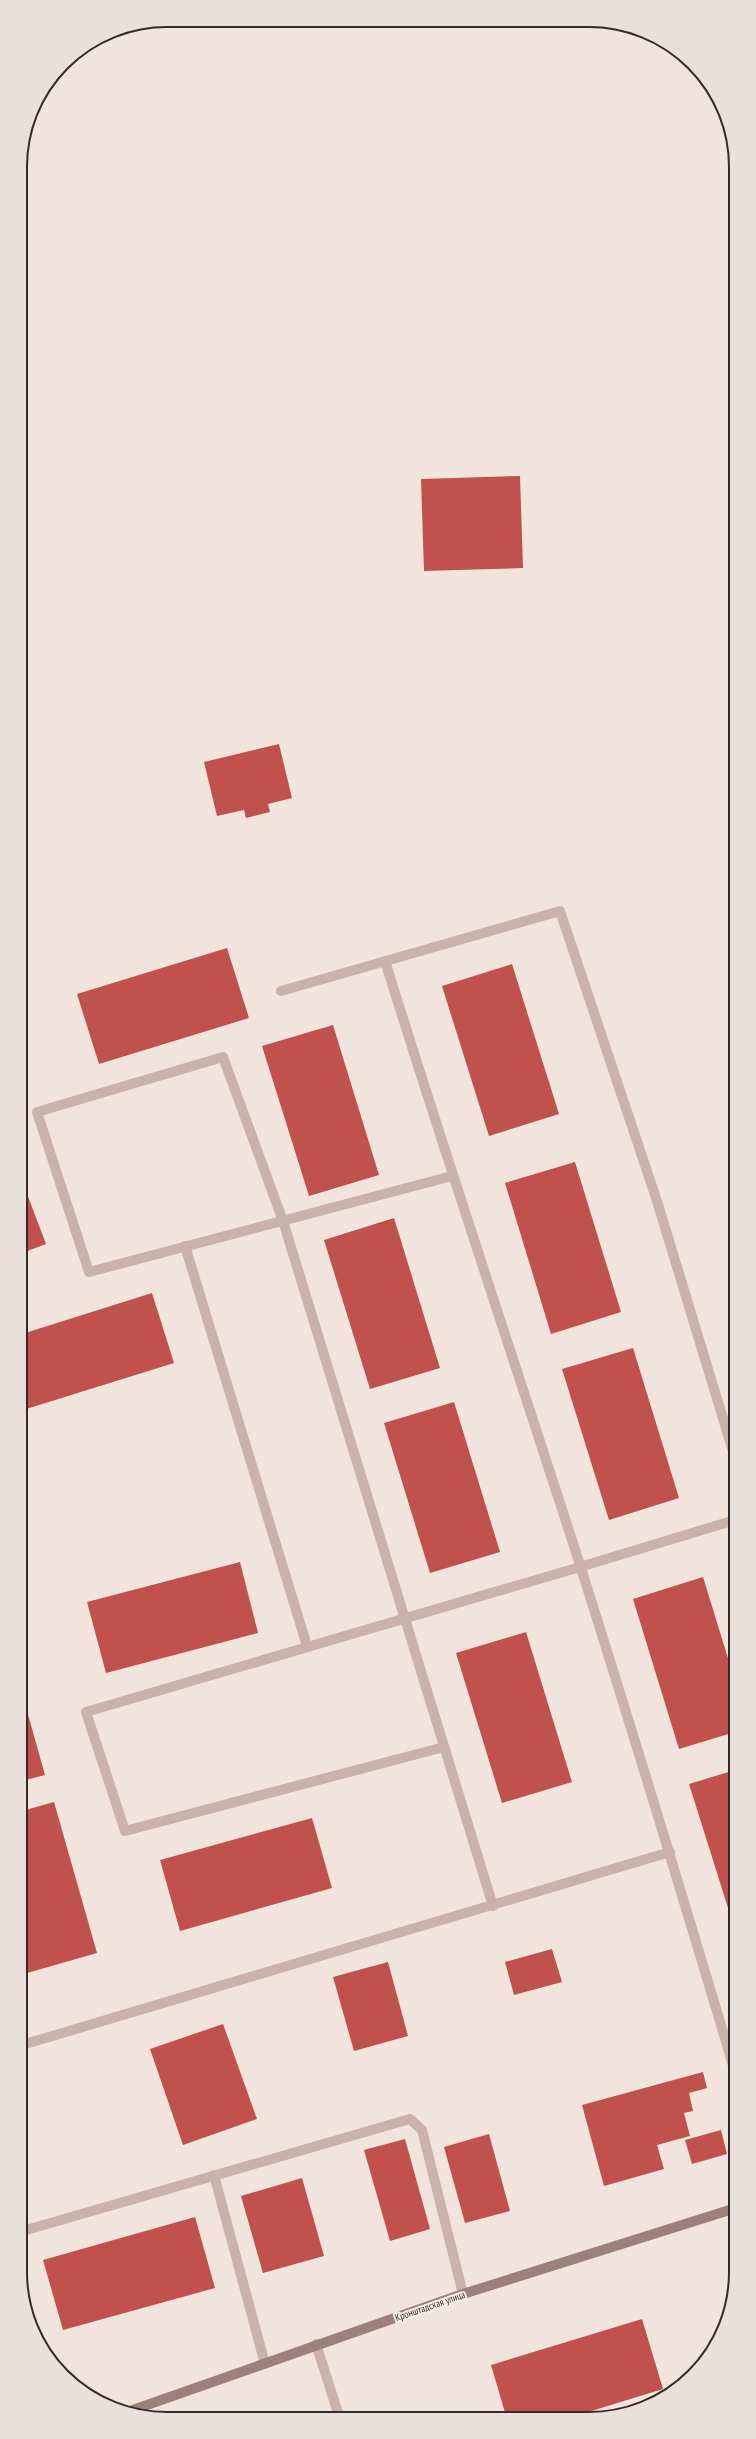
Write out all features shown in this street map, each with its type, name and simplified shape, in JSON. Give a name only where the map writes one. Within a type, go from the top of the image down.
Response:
[{"type":"street","points":[[282,991],[560,911],[657,1201],[729,1438]]},
{"type":"street","points":[[385,961],[452,1176],[580,1567],[670,1852],[729,2049]]},
{"type":"street","points":[[452,1176],[283,1221],[185,1246],[89,1272],[37,1112],[223,1058],[283,1221],[493,1906]]},
{"type":"street","points":[[185,1246],[307,1646]]},
{"type":"street","points":[[444,1747],[125,1831],[86,1712],[729,1522]]},
{"type":"street","points":[[27,2043],[493,1906],[670,1852]]},
{"type":"street","points":[[27,2230],[410,2119],[422,2130],[463,2294]]},
{"type":"street","points":[[214,2175],[265,2364]]},
{"type":"street","name":"Кронштадская улица","points":[[137,2408],[265,2364],[316,2344],[463,2294],[729,2210]]},
{"type":"street","points":[[316,2344],[338,2412]]},
{"type":"building","points":[[520,476],[523,568],[424,571],[421,479]]},
{"type":"building","points":[[279,744],[292,798],[268,804],[270,812],[246,818],[244,810],[217,816],[204,762]]},
{"type":"building","points":[[227,948],[249,1018],[99,1064],[77,994]]},
{"type":"building","points":[[512,964],[559,1114],[489,1136],[442,986]]},
{"type":"building","points":[[333,1025],[379,1175],[309,1196],[262,1046]]},
{"type":"building","points":[[575,1162],[621,1312],[551,1334],[505,1183]]},
{"type":"building","points":[[27,1194],[46,1244],[27,1251]]},
{"type":"building","points":[[394,1218],[440,1368],[370,1389],[324,1240]]},
{"type":"building","points":[[152,1293],[174,1363],[27,1409],[27,1332]]},
{"type":"building","points":[[633,1348],[679,1498],[609,1520],[562,1369]]},
{"type":"building","points":[[454,1402],[500,1552],[430,1573],[384,1423]]},
{"type":"building","points":[[240,1562],[258,1633],[106,1673],[87,1602]]},
{"type":"building","points":[[703,1577],[729,1662],[729,1734],[679,1749],[633,1599]]},
{"type":"building","points":[[526,1632],[572,1782],[502,1803],[456,1653]]},
{"type":"building","points":[[27,1711],[45,1775],[27,1780]]},
{"type":"building","points":[[729,1772],[729,1911],[689,1784]]},
{"type":"building","points":[[54,1802],[97,1953],[27,1973],[27,1810]]},
{"type":"building","points":[[312,1818],[332,1888],[180,1931],[160,1860]]},
{"type":"building","points":[[552,1949],[562,1982],[514,1995],[505,1962]]},
{"type":"building","points":[[388,1962],[408,2036],[354,2051],[333,1977]]},
{"type":"building","points":[[223,2024],[257,2119],[183,2145],[150,2049]]},
{"type":"building","points":[[703,2072],[707,2088],[689,2093],[693,2111],[684,2113],[690,2136],[657,2145],[664,2169],[604,2186],[582,2105]]},
{"type":"building","points":[[721,2130],[727,2154],[692,2164],[685,2140]]},
{"type":"building","points":[[489,2134],[510,2211],[465,2223],[444,2147]]},
{"type":"building","points":[[405,2139],[430,2229],[390,2241],[364,2150]]},
{"type":"building","points":[[302,2178],[324,2256],[263,2273],[241,2196]]},
{"type":"building","points":[[195,2217],[215,2288],[63,2330],[43,2260]]},
{"type":"building","points":[[642,2319],[663,2389],[588,2412],[505,2412],[491,2365]]}]
